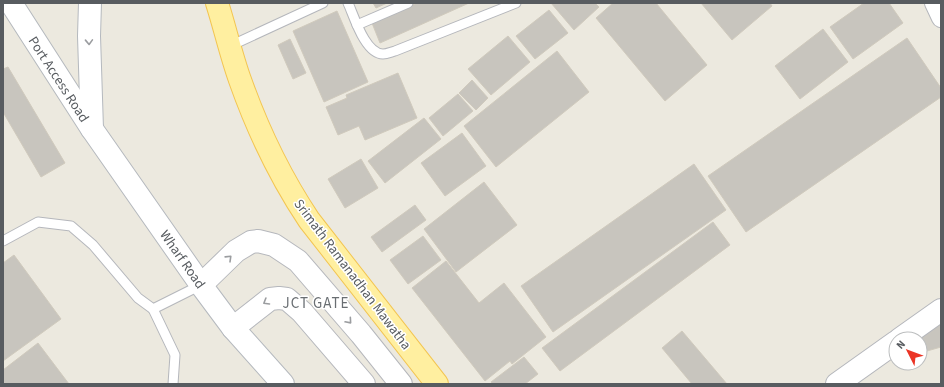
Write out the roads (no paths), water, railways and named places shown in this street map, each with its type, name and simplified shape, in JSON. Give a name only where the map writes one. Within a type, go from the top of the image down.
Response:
[{"type":"main road","name":"Port Access Road","points":[[11,3],[92,129]]},
{"type":"main road","name":"Port Access Road","points":[[90,3],[89,36],[92,129]]},
{"type":"main road","name":"Srimath Ramanadhan Mawatha","points":[[217,3],[243,86],[274,159],[290,192],[309,220],[437,384]]},
{"type":"main road","name":"Wharf Road","points":[[92,129],[201,285],[233,328],[283,384]]},
{"type":"main road","points":[[201,285],[236,252],[251,242],[263,242],[274,245],[298,261],[361,334],[401,384]]},
{"type":"main road","points":[[233,328],[270,299],[279,298],[287,300],[302,312],[364,384]]},
{"type":"main road","points":[[911,331],[941,310]]},
{"type":"main road","points":[[837,384],[888,348]]},
{"type":"street","points":[[934,3],[941,18]]},
{"type":"lane","points":[[230,46],[323,3]]},
{"type":"lane","points":[[348,3],[364,40],[372,50],[382,54],[395,51],[516,3]]},
{"type":"lane","points":[[357,25],[408,3]]},
{"type":"lane","points":[[3,242],[38,222],[71,226],[93,245],[138,298],[153,309],[176,355],[173,384]]},
{"type":"lane","points":[[153,309],[201,285]]},
{"type":"district","name":"JCT GATE","points":[[316,303]]}]
